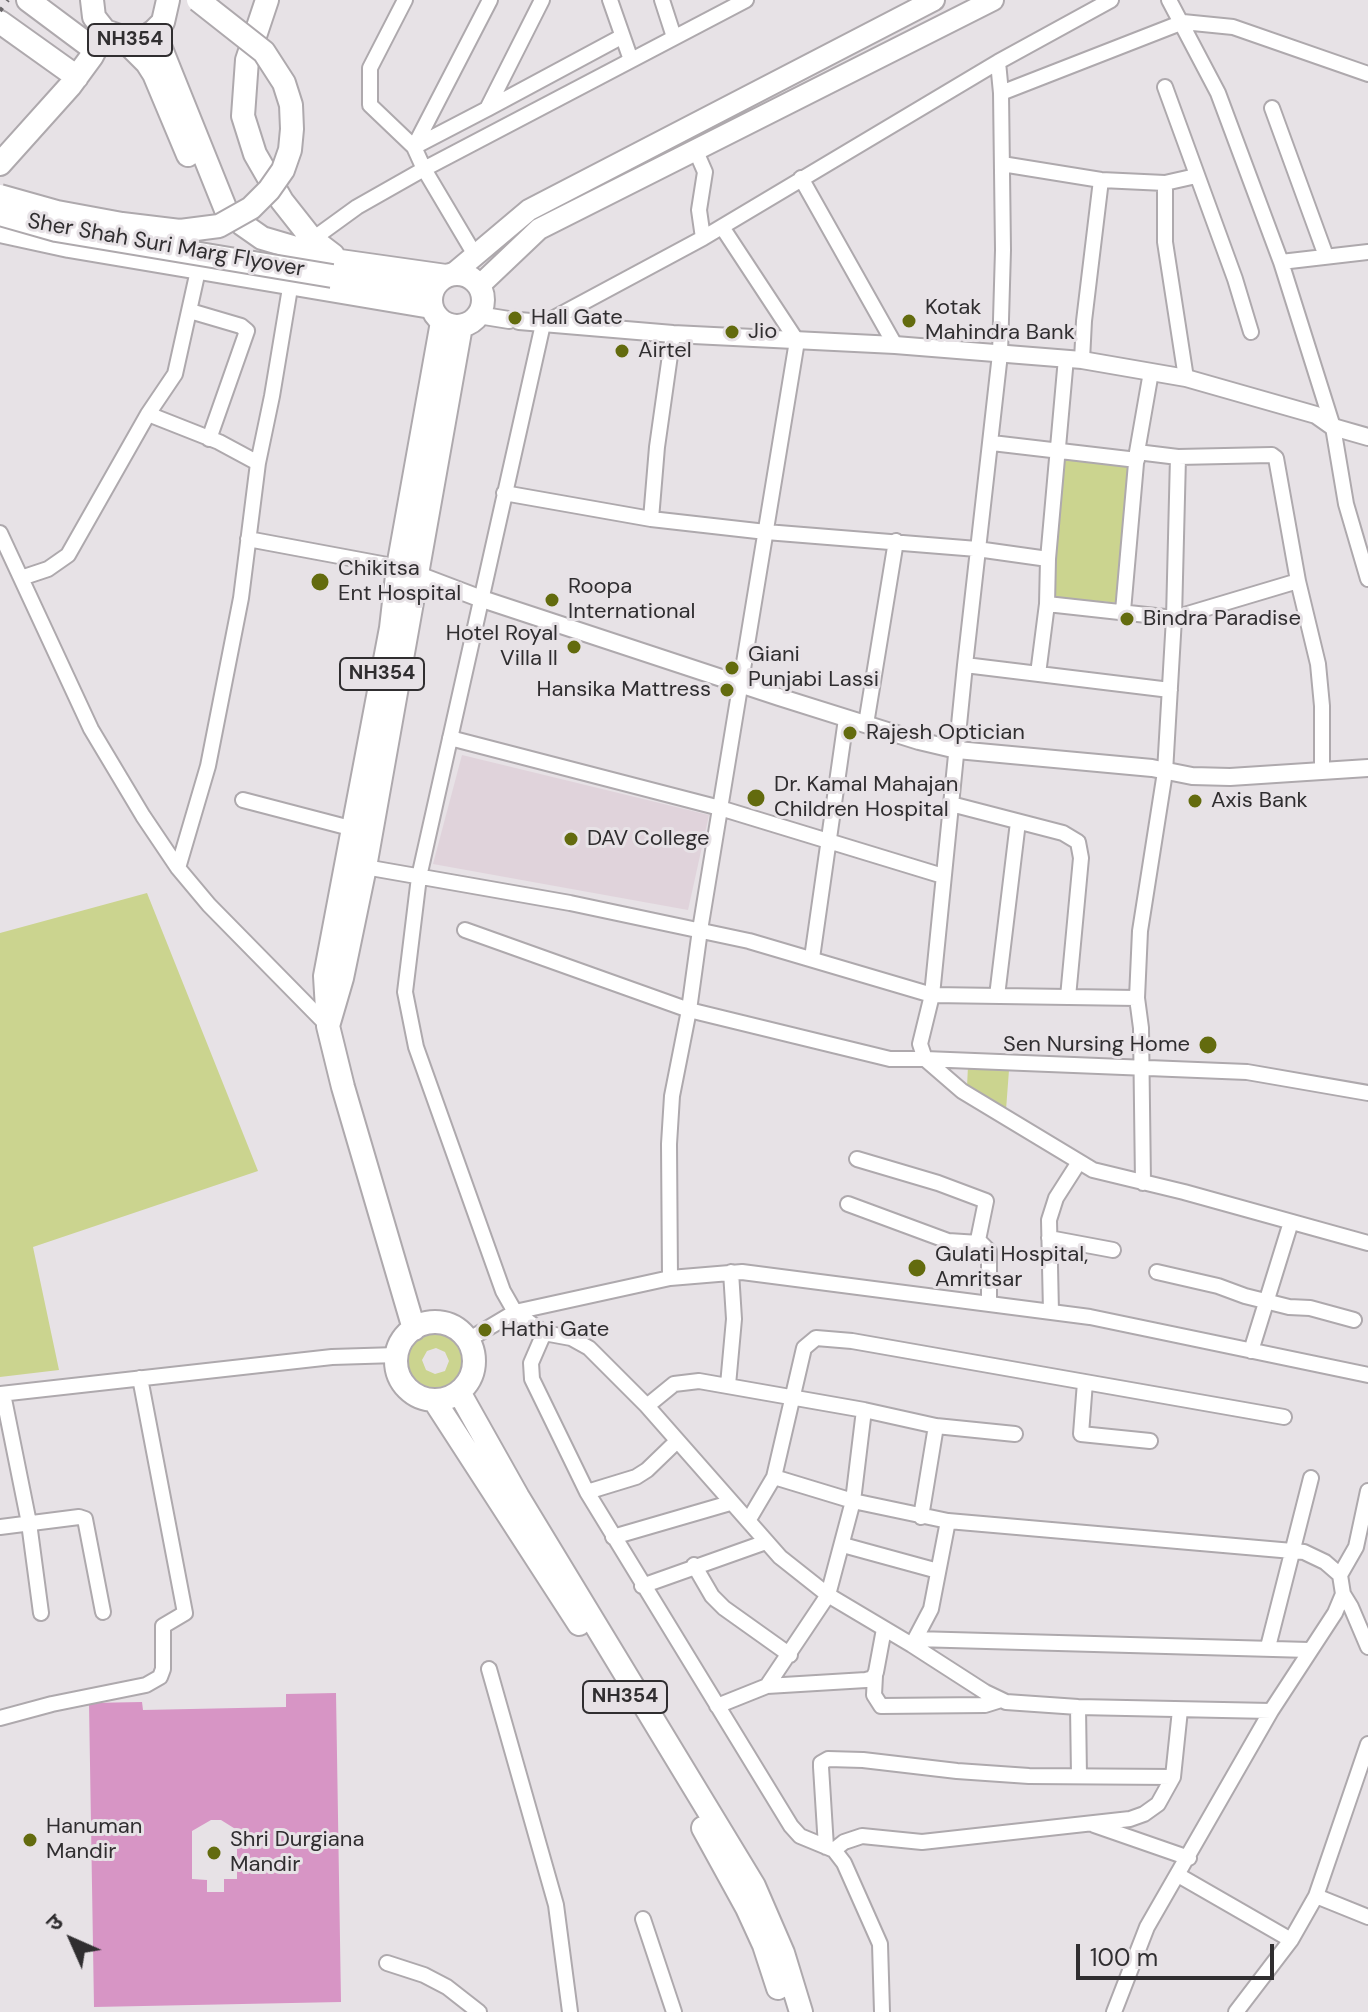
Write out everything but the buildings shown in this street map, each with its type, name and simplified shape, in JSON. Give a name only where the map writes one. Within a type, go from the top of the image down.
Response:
[{"type":"main road","points":[[0,164],[108,40],[48,15],[28,0]]},
{"type":"main road","name":"NH354","points":[[92,0],[94,17],[108,40],[147,63],[211,212],[191,265]]},
{"type":"main road","name":"NH354","points":[[108,40],[144,38],[163,22],[168,0]]},
{"type":"main road","name":"Sher Shah Suri Marg Flyover","points":[[0,196],[57,212],[180,231],[219,226],[251,208],[283,170],[290,150],[291,105],[284,83],[264,52],[198,0]]},
{"type":"main road","points":[[267,0],[247,60],[243,116],[255,154],[305,244]]},
{"type":"main road","points":[[449,313],[440,280],[529,210],[934,0]]},
{"type":"main road","points":[[479,286],[539,229],[993,0]]},
{"type":"main road","points":[[0,22],[77,77]]},
{"type":"main road","name":"NH354","points":[[154,31],[226,210],[262,238],[305,244],[336,268],[463,275],[479,286],[483,301],[449,313],[407,570],[365,867],[342,978],[328,1026]]},
{"type":"main road","name":"Sher Shah Suri Marg Flyover","points":[[0,214],[56,230],[336,268]]},
{"type":"main road","points":[[0,231],[449,313]]},
{"type":"main road","points":[[336,268],[449,313]]},
{"type":"main road","name":"NH354","points":[[407,570],[391,628],[325,976],[328,1026],[343,1087],[414,1329]]},
{"type":"main road","points":[[397,1355],[400,1344],[414,1329],[434,1323],[453,1327],[468,1340],[474,1362],[467,1384],[448,1398],[434,1400]]},
{"type":"main road","name":"NH354","points":[[397,1355],[401,1381],[421,1398],[434,1400],[609,1671],[706,1832],[759,1933],[786,2012]]},
{"type":"main road","name":"NH354","points":[[459,1392],[518,1497],[754,1886],[783,1953],[801,2012]]},
{"type":"street","points":[[405,0],[370,68],[370,105],[414,147],[475,255]]},
{"type":"street","points":[[414,147],[490,0]]},
{"type":"street","points":[[487,109],[542,0]]},
{"type":"street","points":[[610,0],[631,60]]},
{"type":"street","points":[[662,0],[674,37]]},
{"type":"street","points":[[178,868],[208,766],[241,598],[258,463],[291,283],[305,244],[357,207],[424,169],[746,0]]},
{"type":"street","points":[[1001,1700],[914,1642],[884,1629],[828,1595],[780,1557],[647,1406],[589,1348],[571,1338],[544,1333],[515,1312],[503,1291],[416,1047],[408,1017],[406,969],[419,877],[479,598],[543,324],[703,238],[998,62],[1111,0]]},
{"type":"street","points":[[1169,0],[1218,93],[1281,262],[1333,427],[1346,504],[1368,579]]},
{"type":"street","points":[[1001,93],[1183,22],[1233,27],[1368,74]]},
{"type":"street","points":[[414,147],[621,37]]},
{"type":"street","points":[[998,62],[1002,164],[1000,354],[932,995],[920,1044],[925,1059],[962,1091],[1079,1162],[1105,1174],[1184,1192],[1368,1243]]},
{"type":"street","points":[[1165,87],[1235,279],[1251,332]]},
{"type":"street","points":[[1272,108],[1326,256]]},
{"type":"street","points":[[695,149],[705,172],[699,210],[703,238]]},
{"type":"street","points":[[1002,164],[1101,180],[1165,183],[1196,176]]},
{"type":"street","points":[[801,178],[895,345]]},
{"type":"street","points":[[1038,674],[1059,452],[1074,359],[1084,321],[1101,180]]},
{"type":"street","points":[[1165,183],[1165,242],[1186,378]]},
{"type":"street","points":[[670,1278],[669,1144],[672,1096],[689,1010],[797,341],[722,227]]},
{"type":"street","points":[[1281,262],[1368,252]]},
{"type":"street","points":[[21,578],[48,569],[68,555],[179,364],[190,311],[191,265]]},
{"type":"street","points":[[190,311],[241,326],[247,331],[209,439]]},
{"type":"street","points":[[449,313],[673,334],[895,345],[1074,359],[1186,378],[1316,415],[1333,427],[1368,437]]},
{"type":"street","points":[[651,519],[657,447],[673,334]]},
{"type":"street","points":[[1123,611],[1137,456],[1151,372]]},
{"type":"street","points":[[148,414],[258,463]]},
{"type":"street","points":[[992,443],[1059,452],[1178,457],[1272,455],[1276,458],[1298,581],[1318,664],[1322,706],[1322,771]]},
{"type":"street","points":[[1143,1183],[1137,998],[1140,931],[1165,772],[1174,618],[1178,457]]},
{"type":"street","points":[[504,493],[651,519],[766,532],[977,549],[1048,559]]},
{"type":"street","points":[[0,533],[91,729],[143,816],[178,868],[209,905],[328,1026]]},
{"type":"street","points":[[248,539],[407,570],[479,598],[846,719],[957,750],[1230,777],[1368,768]]},
{"type":"street","points":[[866,724],[896,541]]},
{"type":"street","points":[[1047,604],[1174,618],[1298,581]]},
{"type":"street","points":[[965,665],[1170,690]]},
{"type":"street","points":[[812,958],[846,719]]},
{"type":"street","points":[[450,738],[720,808],[943,876]]},
{"type":"street","points":[[243,800],[354,829]]},
{"type":"street","points":[[951,804],[1072,836],[1078,842],[1080,850],[1068,997]]},
{"type":"street","points":[[997,996],[1018,822]]},
{"type":"street","points":[[365,867],[570,903],[700,930],[812,958],[932,995],[1137,998]]},
{"type":"street","points":[[465,930],[689,1010],[890,1059],[1247,1072],[1368,1093]]},
{"type":"street","points":[[857,1159],[986,1201],[979,1243]]},
{"type":"street","points":[[1051,1312],[1051,1209],[1079,1162]]},
{"type":"street","points":[[848,1204],[948,1241],[979,1243],[989,1251],[989,1303]]},
{"type":"street","points":[[1251,1351],[1291,1222]]},
{"type":"street","points":[[1049,1238],[1113,1250]]},
{"type":"street","points":[[728,1385],[734,1319],[731,1272]]},
{"type":"street","points":[[468,1340],[515,1312],[670,1278],[759,1272],[1090,1317],[1368,1375]]},
{"type":"street","points":[[1157,1272],[1289,1307],[1310,1308],[1354,1320]]},
{"type":"street","points":[[544,1333],[531,1363],[532,1379],[587,1492],[791,1826],[800,1836],[830,1848],[844,1863],[876,1931],[882,1959],[882,2012]]},
{"type":"street","points":[[748,1521],[774,1477],[804,1348],[816,1338],[852,1341],[1284,1417]]},
{"type":"street","points":[[41,1613],[29,1523],[2,1394],[332,1357],[397,1355]]},
{"type":"street","points":[[0,1718],[146,1685],[160,1677],[163,1669],[163,1626],[185,1613],[140,1378]]},
{"type":"street","points":[[647,1406],[663,1391],[681,1381],[728,1385],[936,1426],[1015,1434]]},
{"type":"street","points":[[1085,1382],[1081,1434],[1150,1441]]},
{"type":"street","points":[[767,1686],[828,1595],[853,1501],[864,1410]]},
{"type":"street","points":[[921,1517],[936,1426]]},
{"type":"street","points":[[587,1492],[636,1477],[676,1442]]},
{"type":"street","points":[[774,1477],[853,1501],[948,1521],[1089,1536],[1293,1551],[1316,1557],[1340,1575]]},
{"type":"street","points":[[1268,1647],[1311,1478]]},
{"type":"street","points":[[1368,1491],[1356,1547],[1340,1575],[1343,1594],[1368,1647]]},
{"type":"street","points":[[613,1537],[730,1503]]},
{"type":"street","points":[[0,1527],[79,1517],[85,1519],[103,1612]]},
{"type":"street","points":[[914,1642],[931,1609],[948,1521]]},
{"type":"street","points":[[642,1586],[694,1565],[766,1542]]},
{"type":"street","points":[[843,1545],[938,1571]]},
{"type":"street","points":[[694,1565],[712,1596],[724,1608],[790,1655]]},
{"type":"street","points":[[1114,2012],[1138,1946],[1271,1711],[1335,1613],[1343,1594]]},
{"type":"street","points":[[884,1629],[874,1695],[881,1706],[985,1705],[1001,1700],[1078,1707],[1271,1711]]},
{"type":"street","points":[[914,1642],[1309,1650]]},
{"type":"street","points":[[489,1669],[556,1905],[570,2012]]},
{"type":"street","points":[[717,1706],[767,1686],[866,1680],[875,1676]]},
{"type":"street","points":[[1078,1707],[1079,1776]]},
{"type":"street","points":[[830,1848],[862,1836],[922,1842],[1130,1819],[1144,1814],[1158,1804],[1173,1777],[1180,1710]]},
{"type":"street","points":[[1241,2011],[1291,1940],[1316,1896],[1366,1754]]},
{"type":"street","points":[[830,1848],[821,1767],[824,1761],[863,1760],[957,1771],[1173,1777]]},
{"type":"street","points":[[1090,1823],[1189,1858]]},
{"type":"street","points":[[1178,1875],[1291,1940]]},
{"type":"street","points":[[1316,1896],[1368,1917]]},
{"type":"street","points":[[643,1919],[674,2012]]},
{"type":"street","points":[[387,1963],[424,1975],[447,1987],[479,2012]]},
{"type":"shaded area","name":"DAV College","points":[[462,755],[709,815],[688,910],[433,864]]},
{"type":"shaded area","points":[[336,1693],[341,2002],[94,2007],[89,1703],[142,1702],[143,1710],[286,1707],[286,1694]],"holes":[[[211,1820],[221,1820],[237,1830],[237,1879],[224,1879],[224,1892],[207,1892],[207,1880],[192,1879],[192,1831]]]},
{"type":"green space","points":[[1064,456],[1134,463],[1121,603],[1050,597]]},
{"type":"green space","points":[[147,893],[258,1171],[33,1247],[59,1370],[0,1377],[0,933]]},
{"type":"green space","points":[[968,1066],[1009,1070],[1006,1110],[967,1087]]},
{"type":"green space","points":[[432,1332],[454,1338],[460,1344],[465,1360],[458,1379],[442,1389],[421,1386],[414,1381],[407,1367],[408,1352],[417,1339]],"holes":[[[436,1348],[445,1352],[449,1361],[445,1371],[435,1374],[426,1370],[422,1360],[427,1351]]]},
{"type":"railway","points":[[0,11],[8,0]]},
{"type":"place","name":"Hall Gate","points":[[515,318]]},
{"type":"place","name":"Kotak Mahindra Bank","points":[[909,321]]},
{"type":"place","name":"Jio","points":[[732,332]]},
{"type":"place","name":"Airtel","points":[[622,351]]},
{"type":"place","name":"Chikitsa Ent Hospital","points":[[320,582]]},
{"type":"place","name":"Roopa International","points":[[552,600]]},
{"type":"place","name":"Bindra Paradise","points":[[1127,619]]},
{"type":"place","name":"Hotel Royal Villa II","points":[[574,647]]},
{"type":"place","name":"Giani Punjabi Lassi","points":[[732,668]]},
{"type":"place","name":"Hansika Mattress","points":[[727,690]]},
{"type":"place","name":"Rajesh Optician","points":[[850,733]]},
{"type":"place","name":"Dr. Kamal Mahajan Children Hospital","points":[[756,798]]},
{"type":"place","name":"Axis Bank","points":[[1195,801]]},
{"type":"place","name":"DAV College","points":[[571,839]]},
{"type":"place","name":"Sen Nursing Home","points":[[1208,1045]]},
{"type":"place","name":"Gulati Hospital, Amritsar","points":[[917,1268]]},
{"type":"place","name":"Hathi Gate","points":[[485,1330]]},
{"type":"place","name":"Hanuman Mandir","points":[[30,1840]]},
{"type":"place","name":"Shri Durgiana Mandir","points":[[214,1853]]}]
